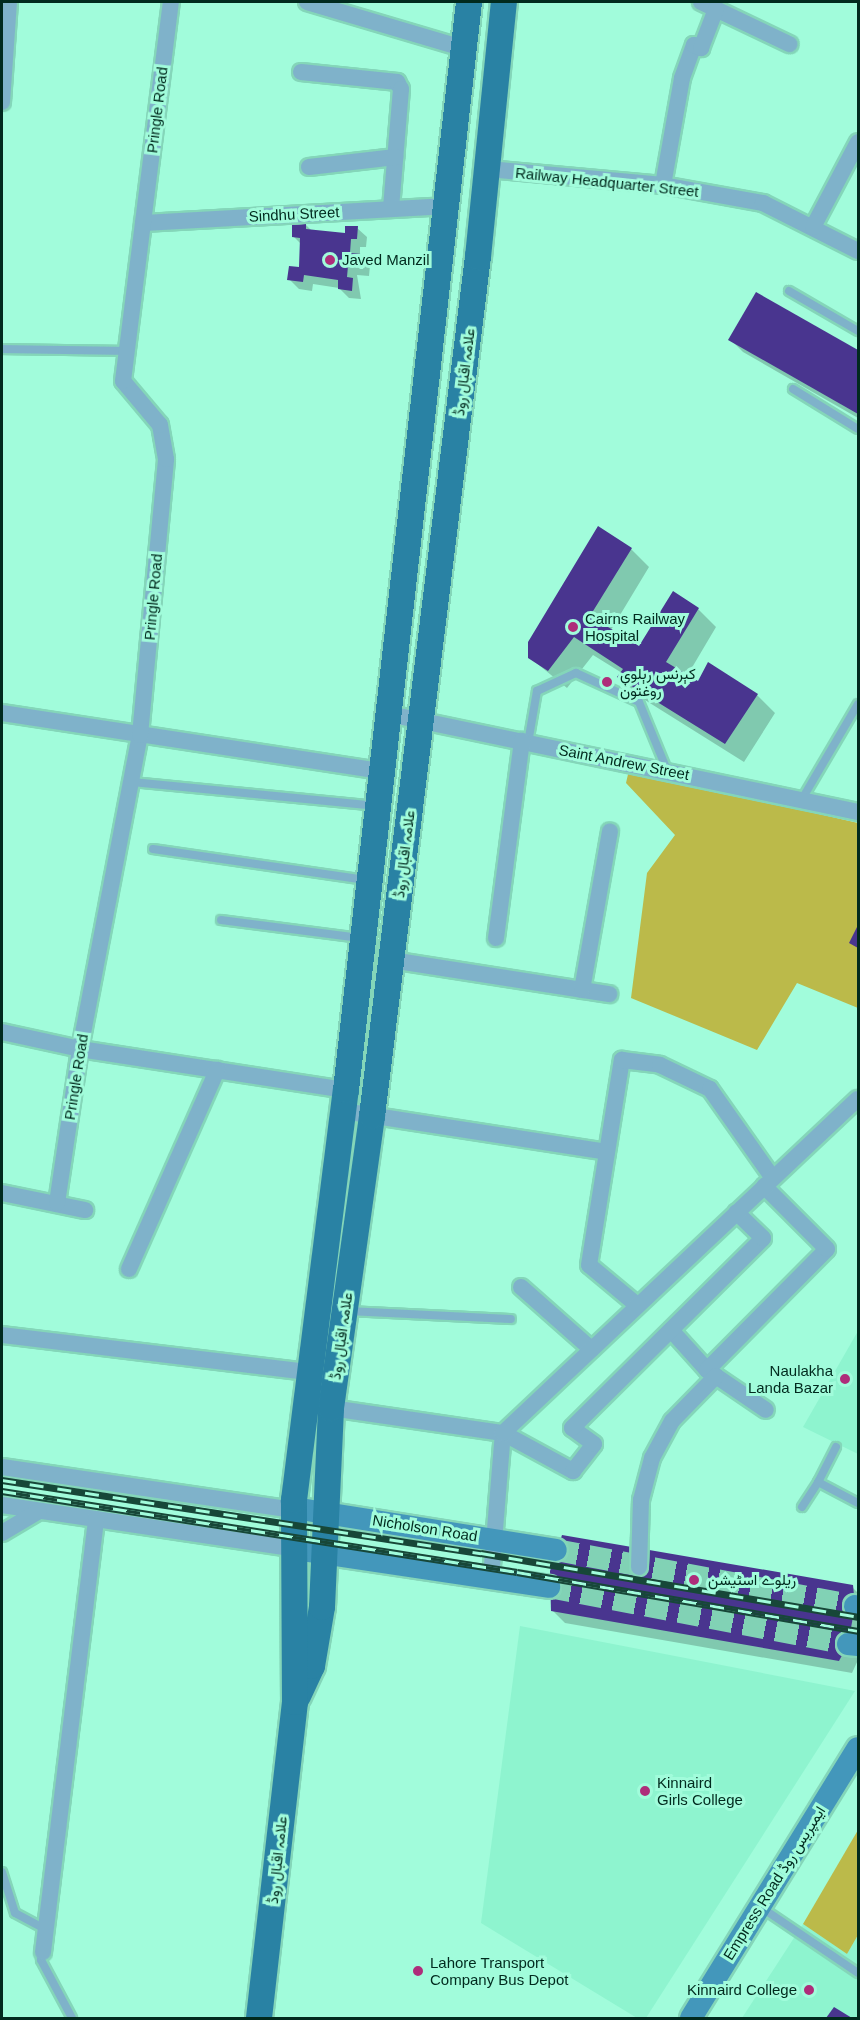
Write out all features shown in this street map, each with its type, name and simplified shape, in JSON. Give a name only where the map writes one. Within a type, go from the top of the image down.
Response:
[{"type":"main road","name":"علامہ اقبال روڈ","points":[[259,2019],[295,1702],[294,1508],[308,1372],[345,1101],[469,2]]},
{"type":"main road","name":"علامہ اقبال روڈ","points":[[295,1702],[312,1666],[327,1551],[323,1511],[331,1408],[372,1116],[421,721],[488,169],[504,2]]},
{"type":"main road","name":"Nicholson Road","points":[[294,1508],[556,1550]]},
{"type":"main road","points":[[296,1549],[327,1551],[549,1587]]},
{"type":"main road","name":"Empress Road ایمپریس روڈ","points":[[691,2019],[858,1748]]},
{"type":"street","points":[[2,102],[9,2]]},
{"type":"street","name":"Pringle Road","points":[[57,1203],[80,1049],[140,735],[166,459],[160,425],[123,381],[171,2]]},
{"type":"street","points":[[307,2],[462,48]]},
{"type":"street","points":[[663,185],[682,78],[694,45],[701,48],[709,5],[789,44]]},
{"type":"street","points":[[301,72],[396,82],[401,89],[391,209]]},
{"type":"street","points":[[813,227],[858,142]]},
{"type":"street","points":[[309,167],[395,158]]},
{"type":"street","name":"Railway Headquarter Street","points":[[488,169],[663,185],[763,203],[858,251]]},
{"type":"street","name":"Sindhu Street","points":[[143,223],[445,206]]},
{"type":"street","points":[[2,713],[382,771]]},
{"type":"street","name":"Saint Andrew Street","points":[[389,714],[667,770],[858,812]]},
{"type":"street","points":[[496,938],[525,742]]},
{"type":"street","points":[[582,990],[610,831]]},
{"type":"street","points":[[391,960],[609,994]]},
{"type":"street","points":[[2,1032],[80,1049],[218,1070],[345,1101],[372,1116],[607,1152]]},
{"type":"street","points":[[637,1305],[590,1265],[622,1060],[660,1065],[711,1089],[768,1182],[827,1250],[712,1373],[672,1421],[652,1458],[641,1500],[639,1567]]},
{"type":"street","points":[[129,1269],[218,1070]]},
{"type":"street","points":[[490,1578],[503,1433],[858,1099]]},
{"type":"street","points":[[2,1193],[85,1210]]},
{"type":"street","points":[[331,1408],[503,1433],[573,1471],[594,1444],[572,1428],[763,1238],[736,1212]]},
{"type":"street","points":[[521,1287],[591,1349]]},
{"type":"street","points":[[671,1330],[712,1373],[766,1410]]},
{"type":"street","points":[[2,1335],[308,1372]]},
{"type":"street","points":[[2,1467],[285,1509],[294,1508]]},
{"type":"street","points":[[2,1505],[296,1549]]},
{"type":"street","points":[[2,1533],[39,1511]]},
{"type":"street","points":[[43,1952],[96,1519]]},
{"type":"lane","points":[[789,291],[858,331]]},
{"type":"lane","points":[[2,349],[127,351]]},
{"type":"lane","points":[[793,389],[858,429]]},
{"type":"lane","points":[[525,742],[537,692],[576,673],[642,705],[667,770]]},
{"type":"lane","points":[[802,799],[858,704]]},
{"type":"lane","points":[[132,782],[379,806]]},
{"type":"lane","points":[[153,849],[370,880]]},
{"type":"lane","points":[[221,920],[363,939]]},
{"type":"lane","points":[[344,1311],[511,1319]]},
{"type":"lane","points":[[802,1508],[836,1447]]},
{"type":"lane","points":[[818,1482],[858,1503]]},
{"type":"lane","points":[[2,1872],[15,1913],[45,1929]]},
{"type":"lane","points":[[759,1906],[858,1973]]},
{"type":"lane","points":[[43,1952],[41,1960],[72,2019]]},
{"type":"shaded area","points":[[629,770],[858,823],[858,1008],[797,983],[757,1050],[631,998],[647,873],[675,835],[626,783]]},
{"type":"shaded area","name":"Naulakha Landa Bazar","points":[[858,1331],[858,1454],[803,1427]]},
{"type":"shaded area","name":"Kinnaird Girls College","points":[[520,1626],[855,1691],[646,2018],[637,2018],[481,1923]]},
{"type":"shaded area","points":[[858,1830],[858,1935],[847,1954],[803,1924]]},
{"type":"shaded area","name":"Kinnaird College","points":[[803,1924],[847,1954],[858,1935],[858,2018],[742,2018]]},
{"type":"building","name":"Javed Manzil","points":[[292,222],[306,223],[306,229],[345,233],[345,226],[358,226],[357,239],[351,239],[350,253],[361,254],[360,267],[348,266],[347,277],[353,278],[352,291],[338,289],[338,280],[304,275],[303,282],[287,280],[289,266],[299,267],[300,238],[292,237]]},
{"type":"building","points":[[756,292],[858,350],[858,414],[728,340]]},
{"type":"building","name":"Cairns Railway Hospital","points":[[598,526],[632,548],[590,616],[639,646],[673,591],[699,608],[666,662],[698,681],[708,662],[758,694],[725,744],[617,677],[623,669],[574,637],[548,671],[528,658],[528,642]]},
{"type":"building","points":[[858,925],[858,948],[849,943]]},
{"type":"building","points":[[562,1535],[853,1585],[855,1606],[848,1644],[839,1661],[551,1611],[550,1571]]},
{"type":"building","points":[[834,2007],[852,2018],[826,2018]]},
{"type":"tunnel","points":[[556,1550],[855,1606]]},
{"type":"tunnel","points":[[549,1587],[848,1644]]},
{"type":"railway","points":[[2,1480],[481,1553],[858,1617]]},
{"type":"railway","points":[[2,1491],[517,1572],[858,1631]]},
{"type":"place","name":"Javed Manzil","points":[[330,260]]},
{"type":"place","name":"Cairns Railway Hospital","points":[[573,627]]},
{"type":"place","name":"کېرنس رېلوې روغتون","points":[[607,682]]},
{"type":"place","name":"Naulakha Landa Bazar","points":[[845,1379]]},
{"type":"place","name":"ریلوے اسٹیشن","points":[[694,1580]]},
{"type":"place","name":"Kinnaird Girls College","points":[[645,1791]]},
{"type":"place","name":"Lahore Transport Company Bus Depot","points":[[418,1971]]},
{"type":"place","name":"Kinnaird College","points":[[809,1990]]}]
